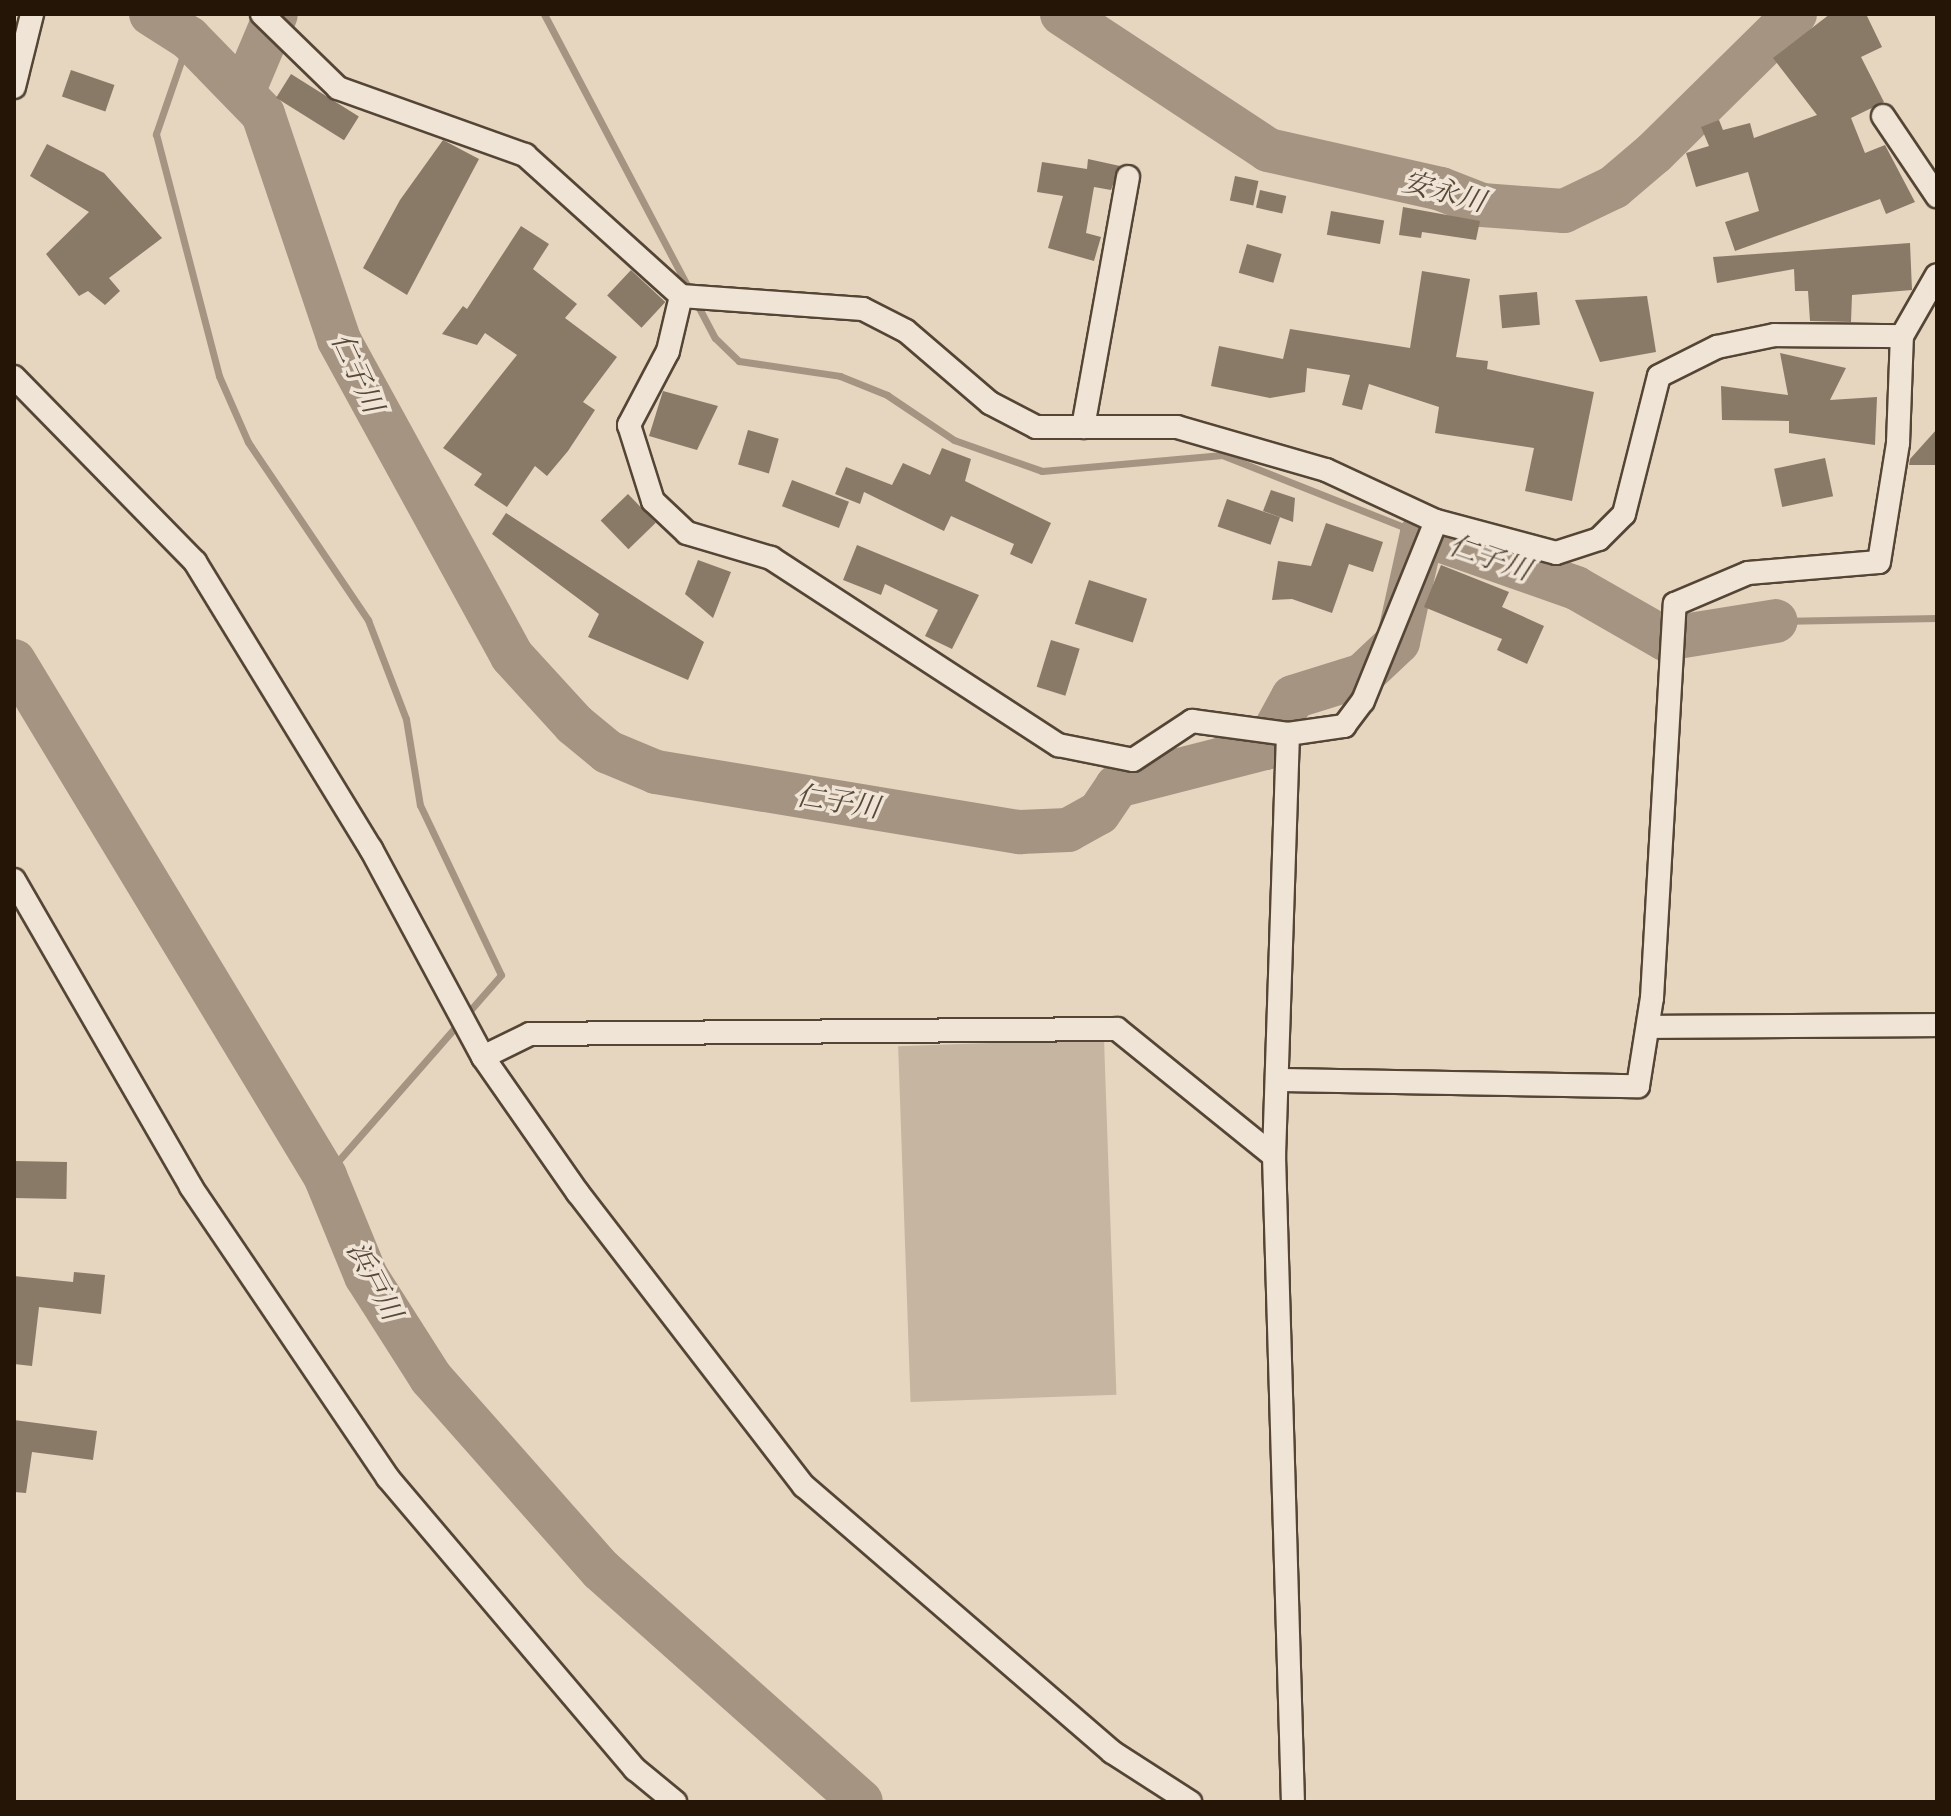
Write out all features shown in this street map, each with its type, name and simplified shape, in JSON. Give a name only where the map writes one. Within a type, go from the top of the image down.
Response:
[{"type":"street","points":[[14,87],[32,14]]},
{"type":"street","points":[[262,14],[338,88],[525,155],[681,296],[863,309],[906,331],[990,403],[1036,427],[1177,427],[1326,470],[1436,521],[1556,553],[1599,539],[1624,514],[1659,376],[1717,347],[1775,335],[1902,336]]},
{"type":"street","points":[[1883,116],[1937,196]]},
{"type":"street","points":[[1083,427],[1128,177]]},
{"type":"street","points":[[1279,1080],[1638,1086],[1648,1027],[1675,604],[1748,573],[1879,562],[1898,443],[1902,336],[1937,275]]},
{"type":"street","points":[[681,296],[668,351],[629,425],[653,501],[687,533],[771,558],[1058,745],[1133,760],[1192,721],[1288,734],[1344,726],[1363,701],[1436,521]]},
{"type":"street","points":[[14,377],[195,562],[371,849],[483,1057],[578,1193],[804,1486],[1112,1752],[1190,1802]]},
{"type":"street","points":[[1288,734],[1279,1080],[1274,1156],[1293,1802]]},
{"type":"street","points":[[14,880],[191,1187],[388,1478],[635,1769],[675,1802]]},
{"type":"street","points":[[1648,1027],[1937,1025]]},
{"type":"street","points":[[483,1057],[530,1034],[1117,1029],[1274,1156]]},
{"type":"shaded area","points":[[1104,1039],[1116,1395],[911,1402],[898,1046]]},
{"type":"building","points":[[1830,14],[1866,14],[1882,47],[1861,57],[1884,102],[1851,118],[1865,153],[1885,145],[1915,202],[1886,214],[1880,199],[1735,251],[1725,222],[1759,211],[1748,172],[1696,187],[1686,153],[1709,146],[1701,127],[1719,120],[1723,130],[1750,123],[1754,138],[1817,115],[1773,58]]},
{"type":"building","points":[[71,70],[114,85],[105,111],[62,96]]},
{"type":"building","points":[[291,74],[359,116],[344,140],[276,98]]},
{"type":"building","points":[[443,140],[479,159],[407,295],[363,268],[400,200]]},
{"type":"building","points":[[47,144],[104,173],[162,238],[109,278],[120,291],[105,305],[88,291],[79,296],[46,254],[89,212],[30,176]]},
{"type":"building","points":[[1088,159],[1120,166],[1111,190],[1094,187],[1086,233],[1101,237],[1094,261],[1048,248],[1063,196],[1037,192],[1042,162],[1087,169]]},
{"type":"building","points":[[1235,176],[1258,181],[1253,205],[1230,200]]},
{"type":"building","points":[[1260,190],[1286,196],[1282,214],[1256,208]]},
{"type":"building","points":[[1403,207],[1480,221],[1476,240],[1422,232],[1421,238],[1399,235]]},
{"type":"building","points":[[1331,211],[1384,220],[1380,244],[1327,235]]},
{"type":"building","points":[[521,226],[549,244],[533,269],[577,304],[565,318],[617,357],[583,402],[595,410],[568,451],[547,476],[535,466],[507,507],[474,485],[482,474],[443,448],[517,355],[485,333],[477,345],[442,334],[463,306],[467,309]]},
{"type":"building","points":[[1910,243],[1912,290],[1852,295],[1851,322],[1810,321],[1808,291],[1795,291],[1794,269],[1717,283],[1713,257]]},
{"type":"building","points":[[1247,244],[1282,254],[1273,283],[1239,273]]},
{"type":"building","points":[[631,270],[665,302],[642,328],[607,296]]},
{"type":"building","points":[[1422,271],[1470,279],[1456,357],[1488,361],[1487,369],[1594,392],[1572,501],[1525,491],[1534,448],[1435,433],[1439,407],[1369,384],[1362,410],[1342,405],[1350,375],[1307,368],[1305,392],[1270,398],[1211,386],[1219,346],[1283,359],[1290,329],[1410,348]]},
{"type":"building","points":[[1537,292],[1540,325],[1502,328],[1499,295]]},
{"type":"building","points":[[1647,296],[1656,352],[1600,362],[1575,300]]},
{"type":"building","points":[[1780,353],[1846,368],[1830,400],[1877,397],[1875,445],[1789,433],[1789,421],[1722,420],[1721,386],[1788,395]]},
{"type":"building","points":[[663,391],[718,406],[697,450],[649,436]]},
{"type":"building","points":[[1937,429],[1937,465],[1909,465],[1910,459]]},
{"type":"building","points":[[748,430],[779,439],[769,473],[738,465]]},
{"type":"building","points":[[942,448],[971,459],[965,481],[1051,523],[1032,564],[1010,554],[1014,544],[951,516],[944,531],[864,492],[860,504],[835,494],[846,467],[892,485],[903,463],[930,475]]},
{"type":"building","points":[[1825,458],[1833,496],[1782,507],[1774,469]]},
{"type":"building","points":[[792,480],[849,502],[839,528],[782,506]]},
{"type":"building","points":[[1271,490],[1295,498],[1293,522],[1263,511]]},
{"type":"building","points":[[628,494],[656,523],[628,549],[601,520]]},
{"type":"building","points":[[1227,499],[1280,517],[1271,545],[1218,526]]},
{"type":"building","points":[[506,513],[704,642],[688,680],[588,637],[599,614],[492,534]]},
{"type":"building","points":[[1326,523],[1383,542],[1373,572],[1349,564],[1332,613],[1292,599],[1272,600],[1278,561],[1311,566]]},
{"type":"building","points":[[857,545],[979,595],[952,649],[925,636],[938,610],[885,584],[881,595],[843,580]]},
{"type":"building","points":[[698,560],[731,572],[713,618],[685,594]]},
{"type":"building","points":[[1441,565],[1509,592],[1502,607],[1544,626],[1527,664],[1497,650],[1502,639],[1424,607]]},
{"type":"building","points":[[1089,580],[1147,599],[1133,643],[1075,624]]},
{"type":"building","points":[[1051,640],[1080,649],[1065,696],[1037,687]]},
{"type":"building","points":[[14,1161],[67,1162],[66,1199],[14,1198]]},
{"type":"building","points":[[74,1272],[105,1275],[101,1314],[39,1307],[32,1366],[14,1364],[14,1276],[73,1282]]},
{"type":"building","points":[[14,1420],[97,1431],[93,1460],[32,1452],[26,1493],[14,1492]]},
{"type":"waterway","name":"仁子川","points":[[151,14],[189,38],[263,114],[339,340],[512,656],[574,724],[608,752],[656,772],[1020,832],[1068,830],[1099,813],[1117,786],[1265,748],[1293,697],[1363,675],[1398,642],[1422,534],[1576,588],[1665,639],[1776,621]]},
{"type":"waterway","name":"安永川","points":[[244,90],[276,14]]},
{"type":"waterway","points":[[544,14],[715,338],[739,361],[840,376],[887,395],[954,440],[1042,471],[1222,455],[1422,534]]},
{"type":"waterway","name":"安永川","points":[[1062,14],[1268,150],[1441,189],[1482,205],[1564,211],[1614,187],[1654,153],[1795,14]]},
{"type":"waterway","points":[[189,38],[156,134],[219,376],[248,442],[368,620],[406,719],[420,805],[501,975],[325,1176]]},
{"type":"waterway","points":[[1776,621],[1937,618]]},
{"type":"waterway","name":"浜戸川","points":[[14,661],[325,1176],[366,1276],[431,1378],[601,1570],[861,1802]]}]
